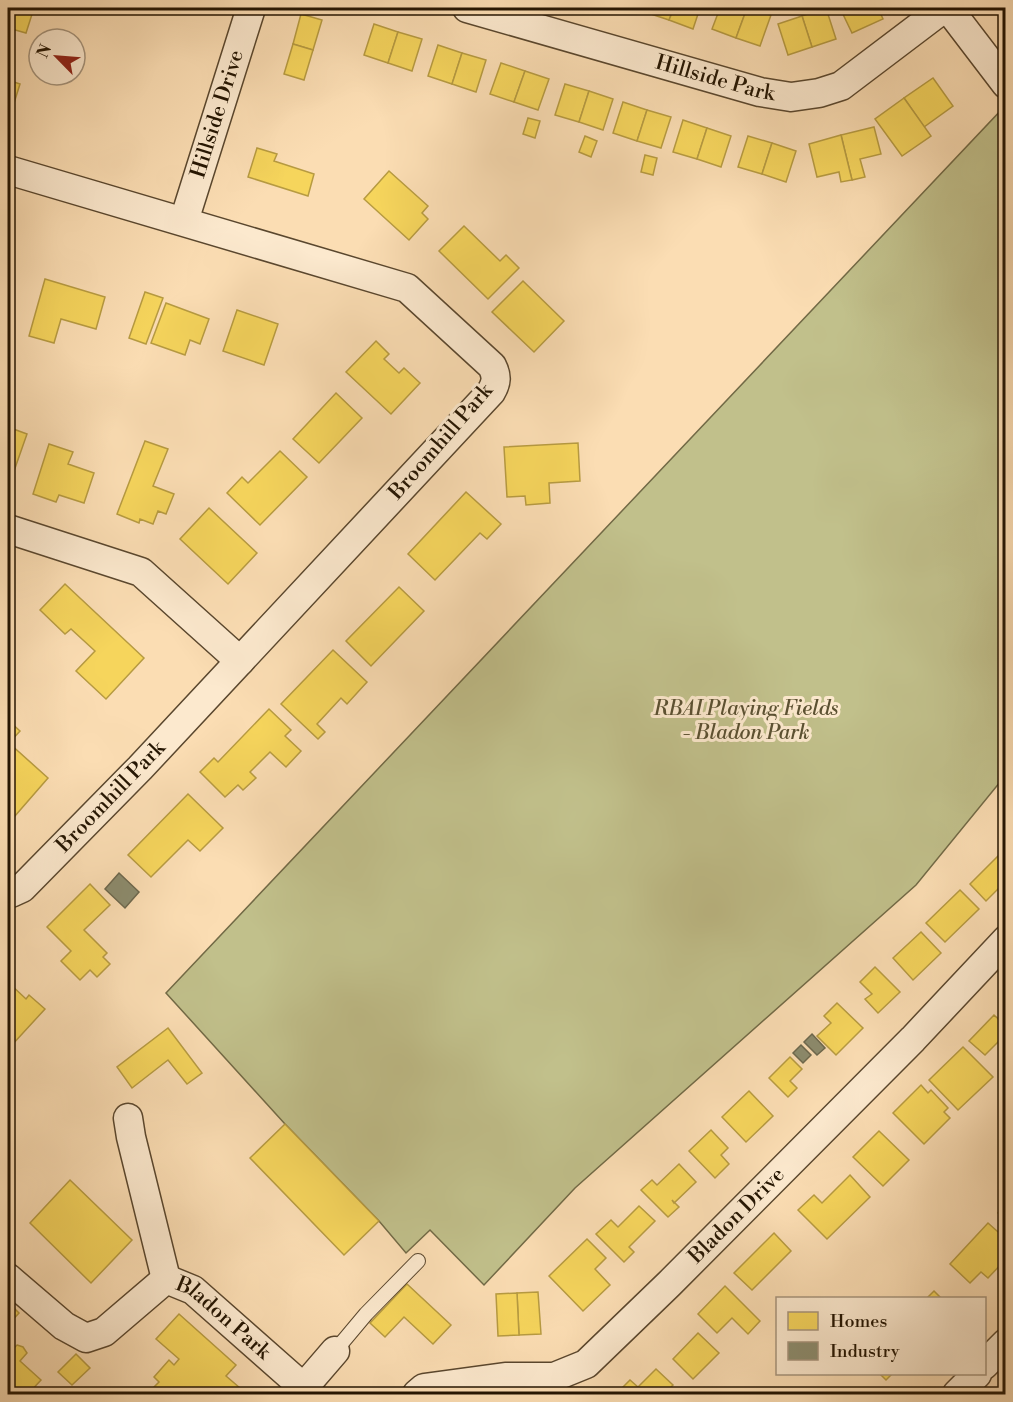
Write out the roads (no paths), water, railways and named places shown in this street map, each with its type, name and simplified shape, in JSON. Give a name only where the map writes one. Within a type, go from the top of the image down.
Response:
[{"type":"street","name":"Hillside Drive","points":[[184,221],[251,8]]},
{"type":"street","name":"Hillside Park","points":[[467,8],[760,92],[791,97],[819,93],[841,86],[946,8]]},
{"type":"street","points":[[946,8],[1005,84]]},
{"type":"street","name":"Broomhill Park","points":[[8,170],[407,288],[492,366],[496,374],[496,384],[490,392],[140,768],[22,888],[8,892]]},
{"type":"street","points":[[8,530],[141,572],[240,661]]},
{"type":"street","name":"Bladon Drive","points":[[417,1395],[424,1388],[505,1377],[555,1377],[586,1364],[913,1039],[1005,940]]},
{"type":"street","name":"Bladon Park","points":[[128,1118],[166,1279]]},
{"type":"street","name":"Bladon Park","points":[[8,1278],[64,1326],[86,1338],[104,1332],[166,1279]]},
{"type":"street","name":"Bladon Park","points":[[166,1279],[193,1290],[301,1391],[335,1351]]},
{"type":"street","points":[[986,1363],[1005,1343]]},
{"type":"street","points":[[957,1395],[975,1375]]},
{"type":"lane","points":[[335,1351],[366,1314],[418,1261]]},
{"type":"park label","name":"RBAI Playing Fields - Bladon Park","points":[[746,721]]}]
